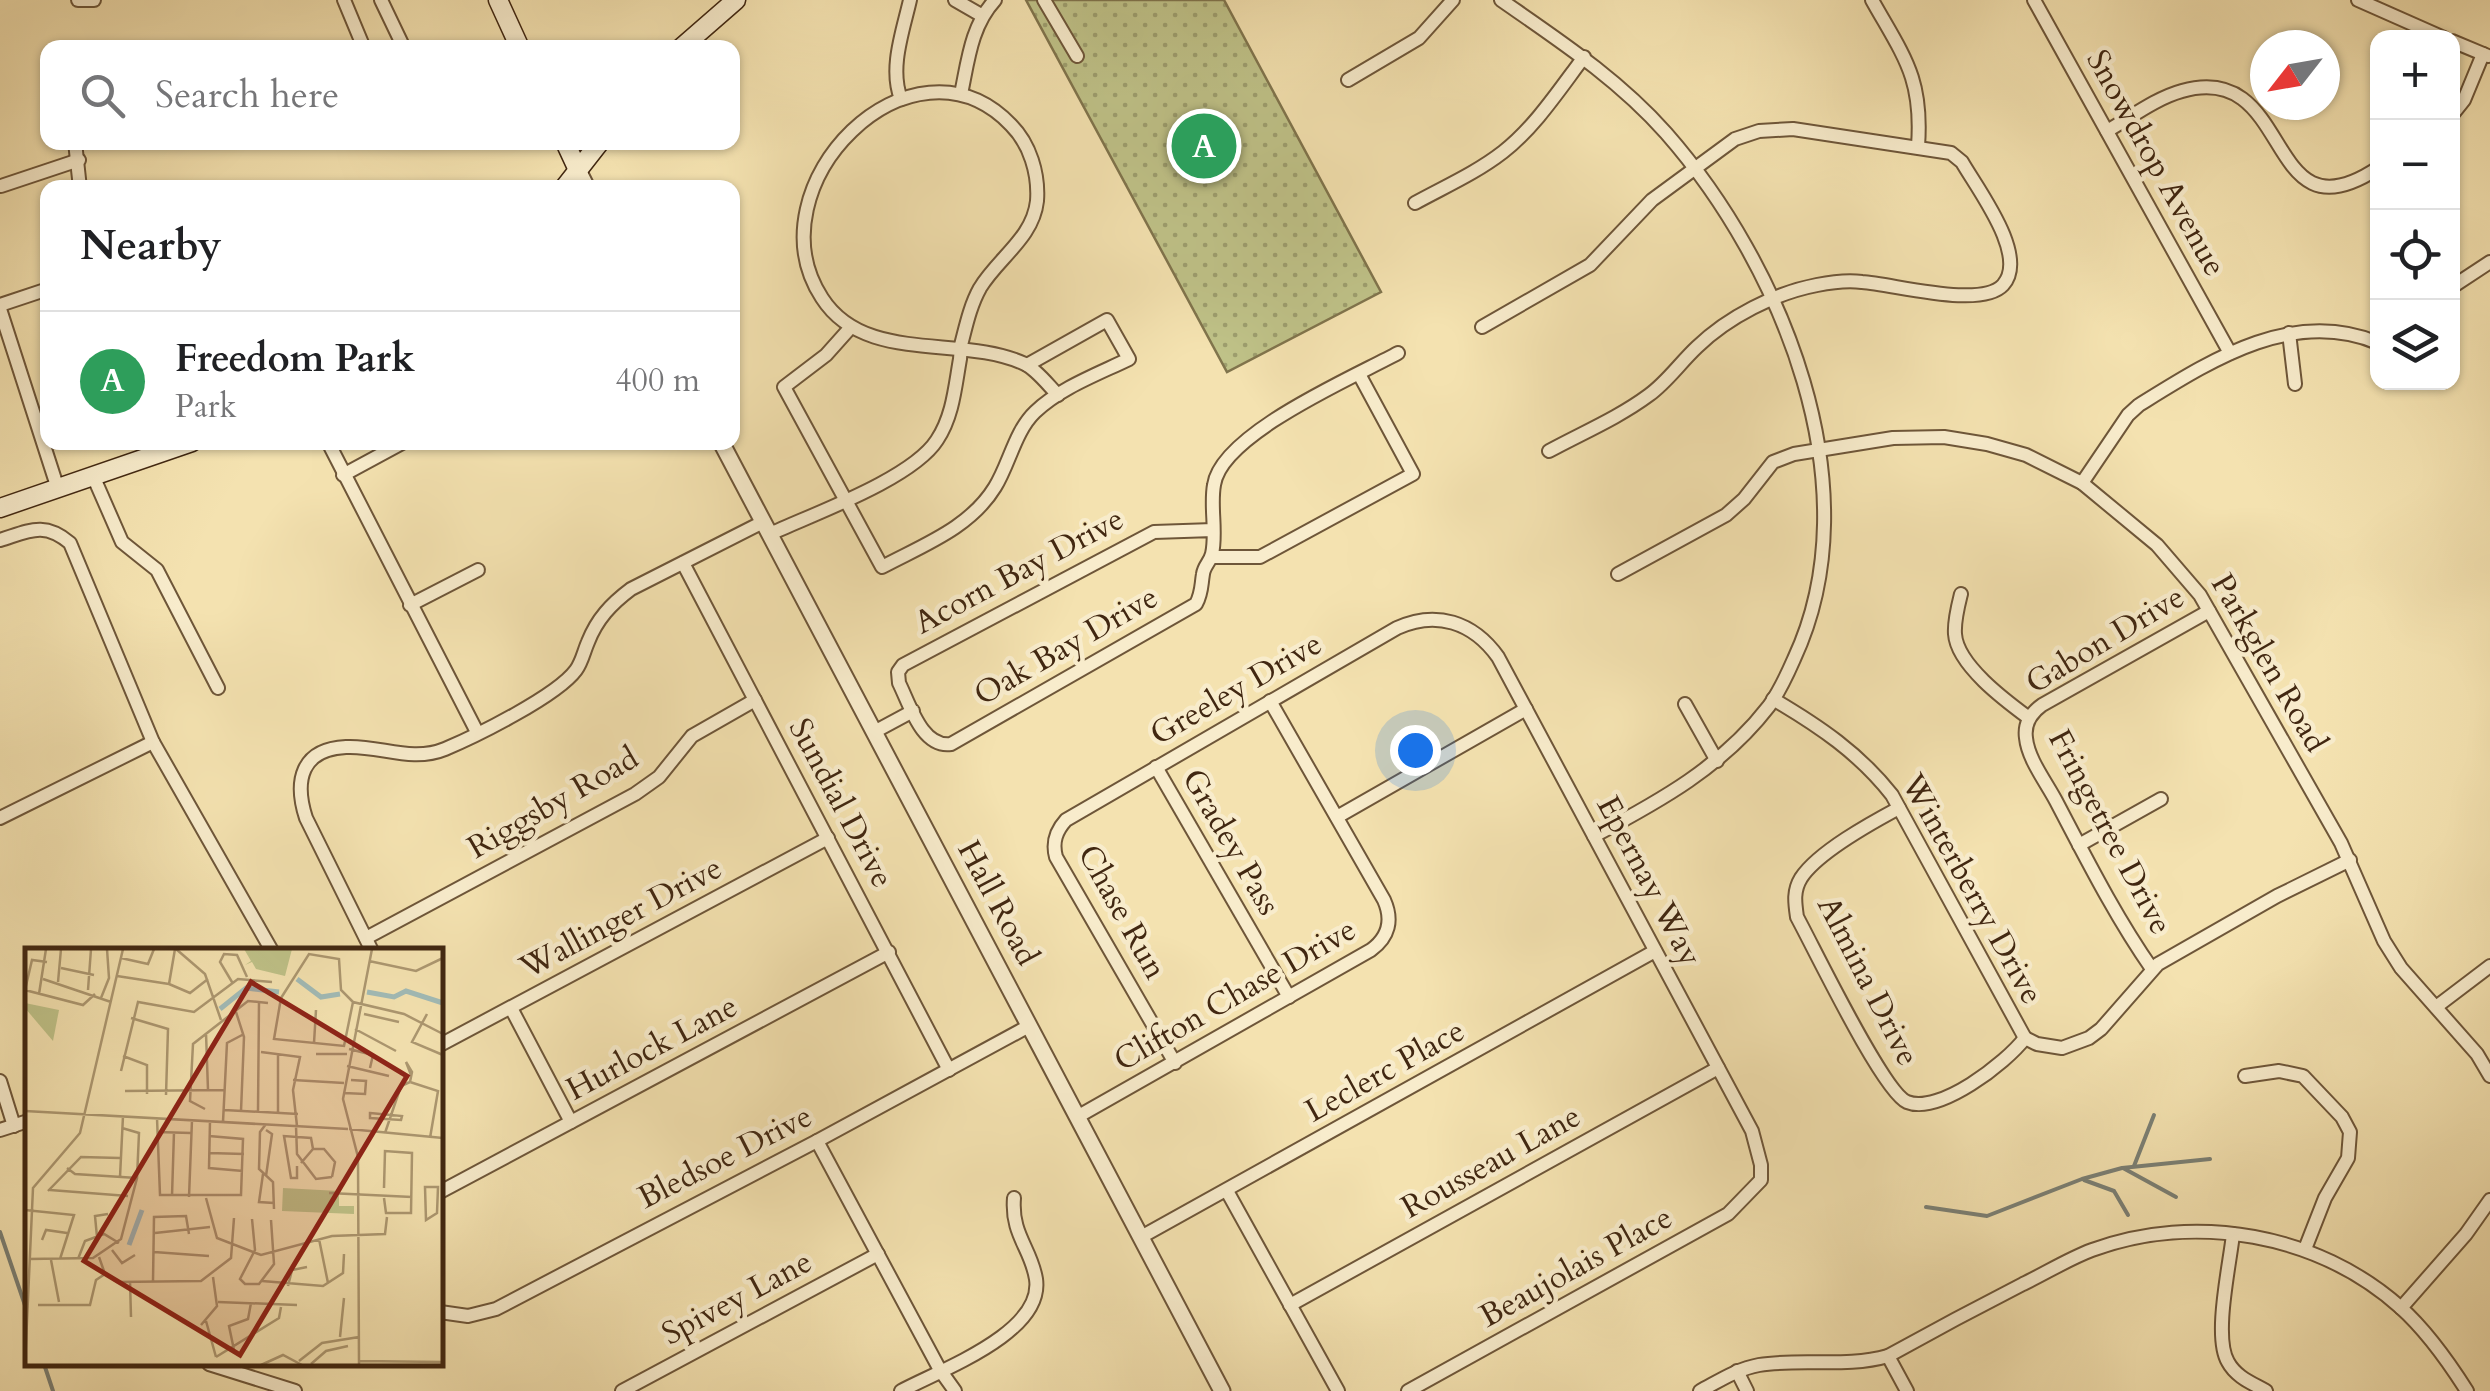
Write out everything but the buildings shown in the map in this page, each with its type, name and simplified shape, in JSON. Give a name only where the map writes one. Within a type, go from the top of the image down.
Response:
[{"type":"main road","points":[[498,0],[516,40]]},
{"type":"main road","points":[[690,40],[736,0]]},
{"type":"main road","points":[[569,150],[582,179]]},
{"type":"main road","points":[[582,179],[596,150]]},
{"type":"main road","points":[[0,508],[168,450]]},
{"type":"street","points":[[78,0],[94,0]]},
{"type":"street","points":[[344,0],[361,40]]},
{"type":"street","points":[[381,0],[400,40]]},
{"type":"street","points":[[901,99],[897,88],[897,54],[910,0]]},
{"type":"street","points":[[955,0],[982,15]]},
{"type":"street","points":[[961,94],[982,15],[995,0]]},
{"type":"street","points":[[1044,0],[1077,56]]},
{"type":"street","points":[[1348,80],[1420,38],[1454,0]]},
{"type":"street","points":[[1501,0],[1618,85],[1694,168],[1752,256],[1773,300],[1809,404],[1818,450],[1824,524],[1821,573],[1804,638],[1774,699],[1717,761],[1665,798],[1594,836]]},
{"type":"street","points":[[1872,0],[1918,90],[1918,146]]},
{"type":"street","name":"Snowdrop Avenue","points":[[2034,0],[2230,352]]},
{"type":"street","points":[[2358,0],[2426,30]]},
{"type":"street","points":[[2460,44],[2487,56],[2460,105]]},
{"type":"street","points":[[1415,203],[1506,150],[1584,57]]},
{"type":"street","points":[[2107,131],[2183,90],[2220,89],[2250,104],[2263,118],[2290,164],[2308,183],[2332,189],[2344,187],[2370,172]]},
{"type":"street","points":[[369,944],[306,818],[299,776],[312,761],[344,746],[430,754],[477,732],[564,682],[576,670],[605,611],[631,589],[682,563],[845,498],[903,470],[937,441],[949,416],[961,350],[972,304],[992,271],[1029,229],[1038,192],[1037,178],[1026,143],[1014,128],[984,103],[961,94],[923,94],[901,99],[869,116],[836,147],[815,180],[806,214],[806,258],[814,283],[831,310],[851,328],[869,336],[961,350],[1028,365],[1058,394]]},
{"type":"street","points":[[1482,327],[1590,265],[1652,200],[1735,139],[1774,129],[1951,153],[1962,162],[2008,242],[2012,262],[2004,284],[1987,295],[1965,296],[1838,281],[1813,285],[1746,312],[1708,337],[1649,395],[1549,451]]},
{"type":"street","points":[[78,150],[80,180]]},
{"type":"street","points":[[0,198],[4,197],[0,185],[80,160]]},
{"type":"street","points":[[2460,282],[2490,262]]},
{"type":"street","points":[[40,293],[0,307],[40,433]]},
{"type":"street","points":[[851,328],[826,355],[784,387],[882,567],[964,523],[995,487],[1030,416],[1058,394],[1129,359],[1107,320],[1028,365]]},
{"type":"street","points":[[2290,333],[2296,384]]},
{"type":"street","points":[[2082,483],[2139,405],[2230,352],[2290,333],[2344,333],[2370,341]]},
{"type":"street","name":"Oak Bay Drive","points":[[913,711],[930,740],[940,746],[951,744],[1196,604],[1201,595],[1203,568],[1212,557],[1214,482],[1223,464],[1262,426],[1398,354]]},
{"type":"street","points":[[1212,557],[1260,558],[1413,474],[1360,374]]},
{"type":"street","name":"Parkglen Road","points":[[1618,574],[1726,515],[1773,462],[1794,454],[1892,438],[1944,438],[2026,455],[2082,483],[2157,545],[2183,572],[2350,860],[2384,941],[2490,1076]]},
{"type":"street","points":[[46,450],[58,489]]},
{"type":"street","points":[[332,450],[477,732]]},
{"type":"street","points":[[344,474],[389,450]]},
{"type":"street","name":"Hall Road","points":[[725,450],[1222,1391]]},
{"type":"street","points":[[94,478],[122,542],[158,570],[218,688]]},
{"type":"street","points":[[0,540],[31,530],[56,531],[70,542],[153,742],[270,948]]},
{"type":"street","name":"Acorn Bay Drive","points":[[913,711],[897,678],[912,658],[1154,532],[1213,530]]},
{"type":"street","name":"Sundial Drive","points":[[682,563],[949,1070]]},
{"type":"street","points":[[410,605],[478,570]]},
{"type":"street","points":[[1961,594],[1954,635],[1958,646],[1994,692],[2029,718]]},
{"type":"street","name":"Gabon Drive","points":[[2029,718],[2042,705],[2209,611]]},
{"type":"street","name":"Greeley Drive","points":[[1054,839],[1066,820],[1408,623],[1438,619],[1461,624]]},
{"type":"street","name":"Epernay Way","points":[[1461,624],[1488,644],[1594,836],[1752,1132],[1761,1180]]},
{"type":"street","name":"Winterberry Drive","points":[[1774,699],[1838,740],[1868,765],[1899,808],[2024,1038]]},
{"type":"street","name":"Riggsby Road","points":[[369,944],[635,794],[658,776],[692,736],[755,700]]},
{"type":"street","points":[[1270,701],[1337,817],[1526,710]]},
{"type":"street","points":[[1685,704],[1717,761]]},
{"type":"street","points":[[874,732],[913,711]]},
{"type":"street","name":"Fringetree Drive","points":[[2029,718],[2026,742],[2124,929],[2152,969]]},
{"type":"street","points":[[0,818],[153,742]]},
{"type":"street","name":"Gradey Pass","points":[[1156,767],[1289,997]]},
{"type":"street","points":[[2079,844],[2161,799]]},
{"type":"street","name":"Almina Drive","points":[[1899,808],[1847,838],[1808,871],[1799,880],[1794,898],[1798,917],[1889,1086],[1909,1103],[1923,1105],[1990,1073],[2024,1038]]},
{"type":"street","name":"Clifton Chase Drive","points":[[1077,1117],[1382,941],[1390,918],[1384,900],[1337,817]]},
{"type":"street","name":"Wallinger Drive","points":[[442,1044],[828,838]]},
{"type":"street","name":"Chase Run","points":[[1054,839],[1056,857],[1175,1063]]},
{"type":"street","points":[[2024,1038],[2062,1048],[2088,1038],[2101,1029],[2152,969],[2277,896],[2350,860]]},
{"type":"street","name":"Leclerc Place","points":[[1141,1237],[1655,951]]},
{"type":"street","name":"Hurlock Lane","points":[[442,1191],[889,952]]},
{"type":"street","points":[[2436,1007],[2490,966]]},
{"type":"street","points":[[511,1008],[571,1122]]},
{"type":"street","name":"Bledsoe Drive","points":[[442,1312],[468,1316],[496,1309],[1029,1026]]},
{"type":"street","name":"Rousseau Lane","points":[[1290,1304],[1718,1068]]},
{"type":"street","points":[[2246,1076],[2278,1071],[2303,1076],[2342,1117],[2350,1132],[2348,1158],[2325,1198],[2305,1249]]},
{"type":"street","points":[[0,1081],[14,1126]]},
{"type":"street","points":[[817,1141],[955,1391]]},
{"type":"street","name":"Beaujolais Place","points":[[1408,1391],[1728,1214],[1761,1180]]},
{"type":"street","points":[[1227,1192],[1338,1391]]},
{"type":"street","points":[[901,1391],[1007,1334],[1026,1316],[1036,1278],[1012,1219],[1014,1198]]},
{"type":"street","points":[[2401,1308],[2490,1201]]},
{"type":"street","points":[[1700,1391],[1737,1371],[1760,1365],[1868,1361],[1888,1356],[2097,1248],[2152,1234],[2200,1231],[2305,1249],[2366,1282],[2401,1308],[2431,1340],[2467,1391]]},
{"type":"street","points":[[2233,1234],[2222,1342],[2230,1366],[2266,1391]]},
{"type":"street","name":"Spivey Lane","points":[[622,1391],[878,1254]]},
{"type":"street","points":[[1888,1356],[1906,1391]]},
{"type":"street","points":[[226,1366],[258,1370],[295,1391]]},
{"type":"street","points":[[1737,1371],[1747,1391]]},
{"type":"green space","points":[[1026,0],[1224,0],[1381,292],[1227,372]]},
{"type":"waterway","points":[[2134,1166],[2154,1115]]},
{"type":"waterway","points":[[1926,1207],[1987,1216],[2082,1179],[2122,1168],[2210,1159]]},
{"type":"waterway","points":[[2123,1168],[2176,1197]]},
{"type":"waterway","points":[[2084,1180],[2114,1191],[2128,1215]]},
{"type":"waterway","points":[[0,1232],[25,1305]]},
{"type":"waterway","points":[[45,1366],[53,1391]]},
{"type":"place","name":"Freedom Park","points":[[1204,146]]}]
